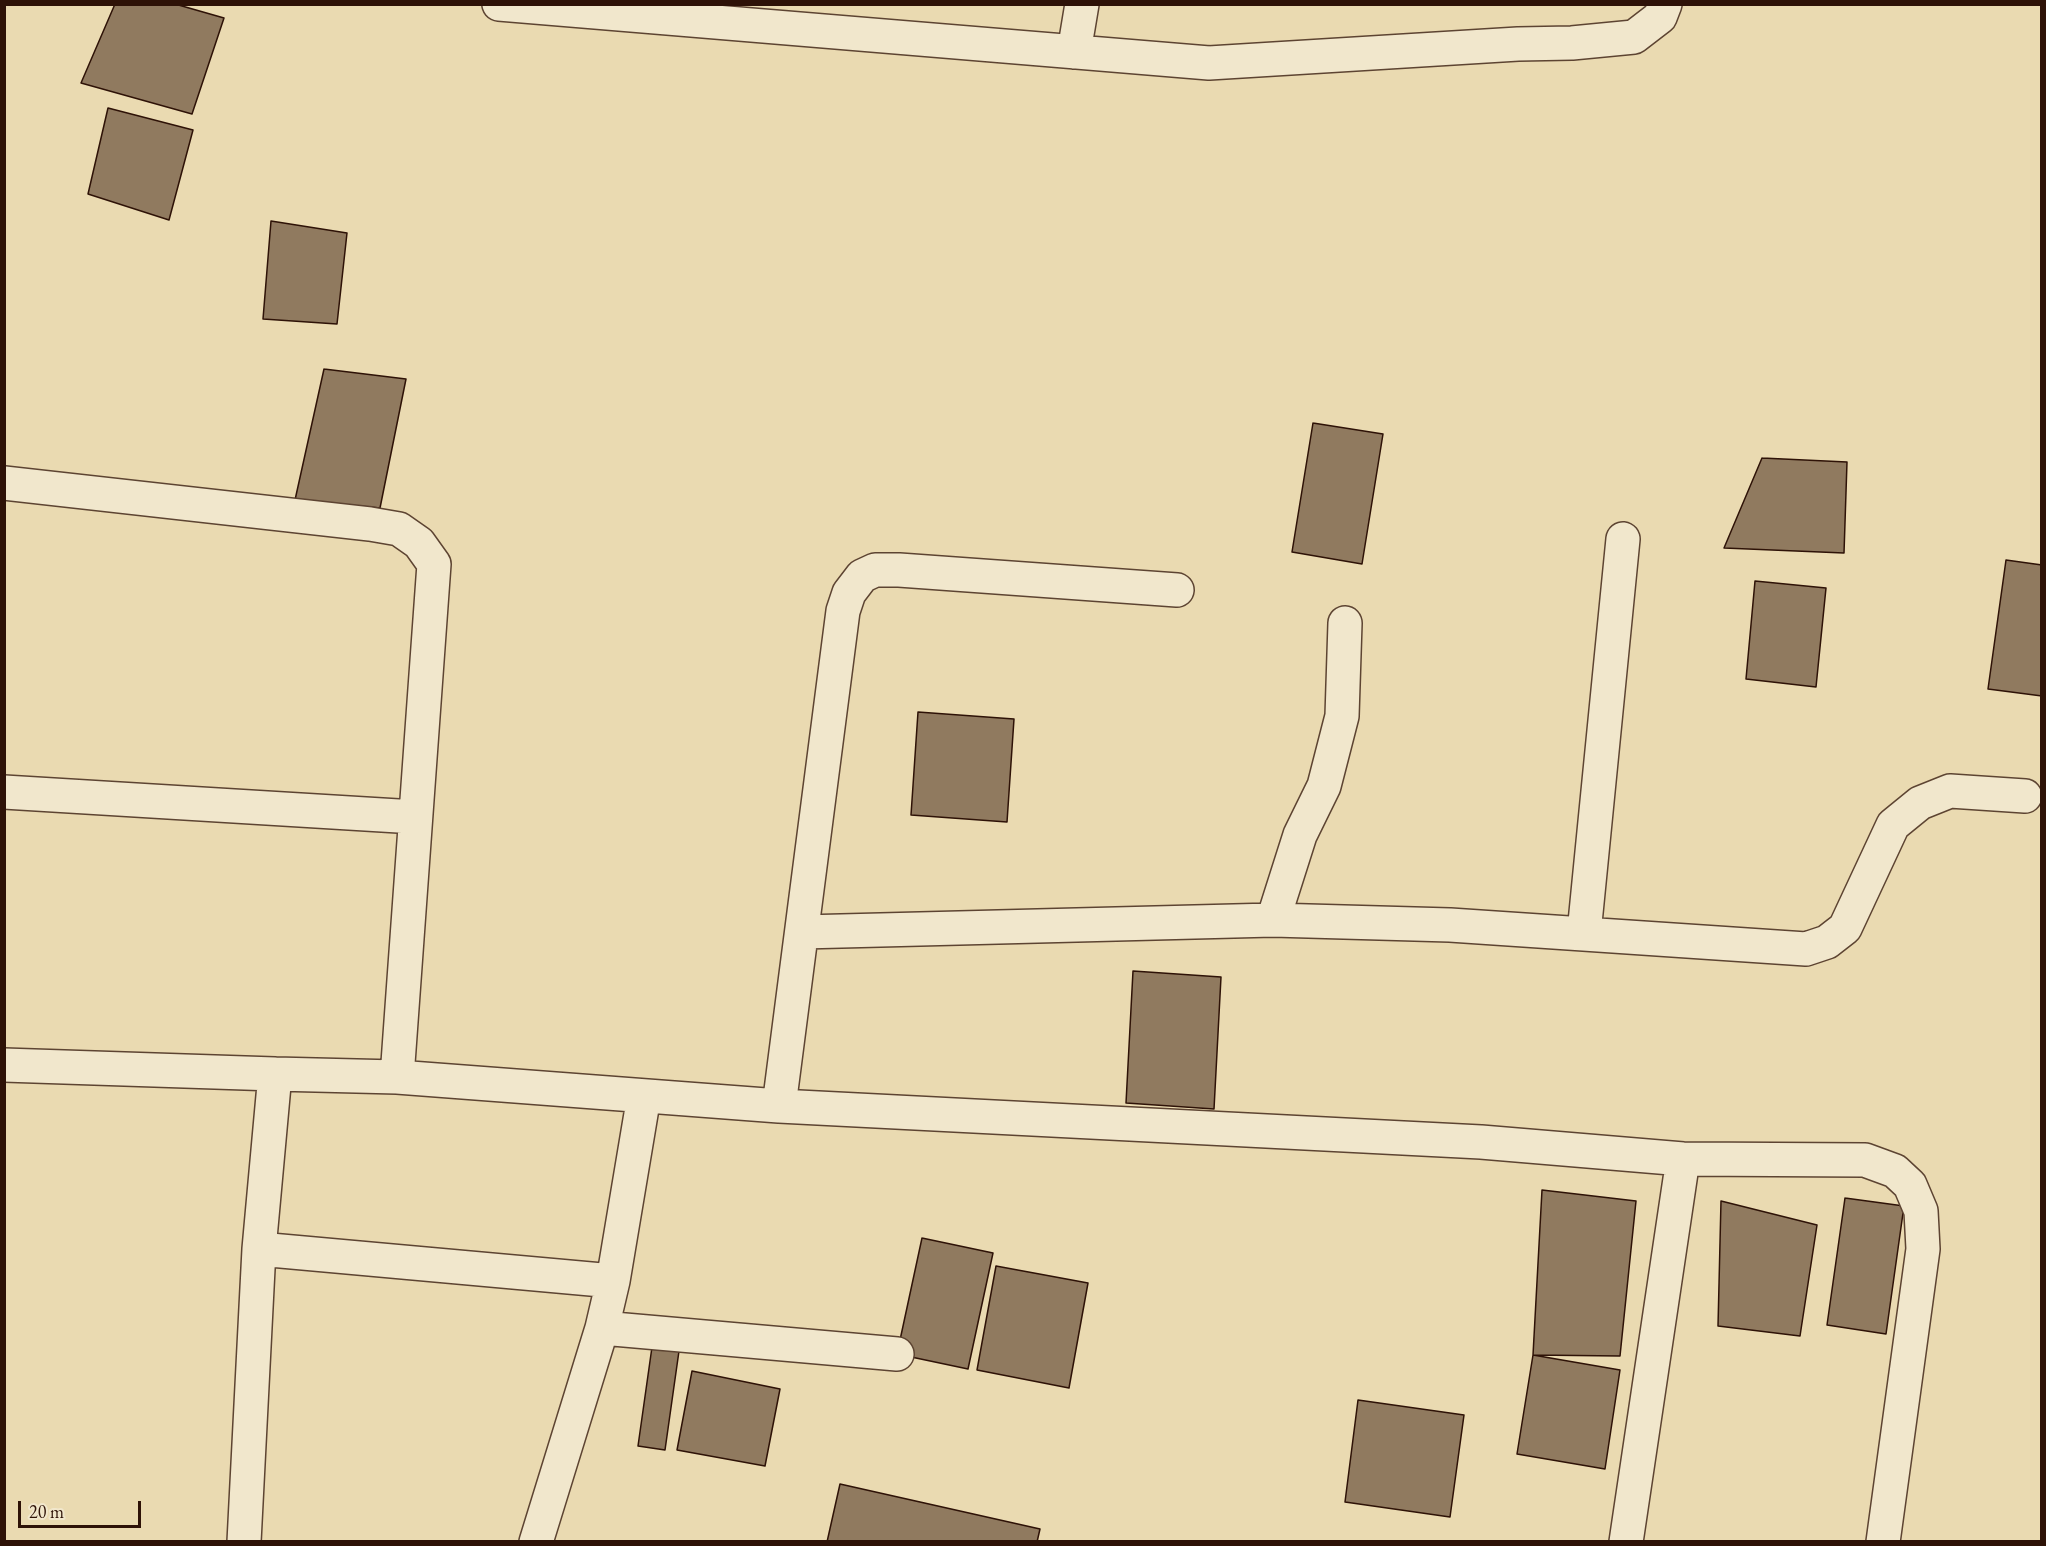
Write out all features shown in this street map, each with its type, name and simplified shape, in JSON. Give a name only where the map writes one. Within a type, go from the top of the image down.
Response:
[{"type":"street","points":[[500,4],[1209,63],[1518,44],[1572,43],[1634,37],[1660,17],[1665,4]]},
{"type":"street","points":[[1074,52],[1082,4]]},
{"type":"street","points":[[4,483],[399,529],[419,543],[434,564],[397,1077]]},
{"type":"street","points":[[1584,933],[1623,539]]},
{"type":"street","points":[[779,1106],[843,611],[849,593],[862,576],[875,570],[898,570],[1177,590]]},
{"type":"street","points":[[1273,920],[1300,835],[1324,786],[1342,716],[1345,623]]},
{"type":"street","points":[[802,932],[1273,920],[1450,925],[1806,949],[1827,942],[1845,928],[1893,825],[1920,803],[1950,791],[2025,796]]},
{"type":"street","points":[[4,792],[415,817]]},
{"type":"street","points":[[4,1065],[397,1077],[779,1106],[1481,1142],[1683,1159],[1864,1160],[1895,1171],[1910,1185],[1921,1211],[1923,1249],[1883,1542]]},
{"type":"street","points":[[244,1542],[259,1250],[275,1074]]},
{"type":"street","points":[[536,1542],[602,1328],[613,1281],[644,1096]]},
{"type":"street","points":[[1626,1542],[1683,1159]]},
{"type":"street","points":[[259,1250],[613,1281]]},
{"type":"street","points":[[602,1328],[897,1354]]},
{"type":"building","points":[[115,4],[175,4],[224,18],[192,114],[81,83]]},
{"type":"building","points":[[108,108],[193,130],[169,220],[88,194]]},
{"type":"building","points":[[271,221],[347,233],[337,324],[263,319]]},
{"type":"building","points":[[324,369],[406,379],[380,508],[295,500]]},
{"type":"building","points":[[1313,423],[1383,434],[1362,564],[1292,552]]},
{"type":"building","points":[[1762,458],[1847,462],[1844,553],[1724,548]]},
{"type":"building","points":[[2006,560],[2042,565],[2042,696],[1988,689]]},
{"type":"building","points":[[1755,581],[1826,588],[1816,687],[1746,679]]},
{"type":"building","points":[[918,712],[1014,719],[1007,822],[911,815]]},
{"type":"building","points":[[1133,971],[1221,977],[1214,1109],[1126,1103]]},
{"type":"building","points":[[1542,1190],[1636,1201],[1620,1356],[1533,1355]]},
{"type":"building","points":[[1845,1198],[1904,1206],[1886,1334],[1827,1325]]},
{"type":"building","points":[[1721,1201],[1817,1225],[1800,1336],[1718,1326]]},
{"type":"building","points":[[922,1238],[993,1253],[968,1369],[897,1354]]},
{"type":"building","points":[[996,1266],[1088,1283],[1069,1388],[977,1370]]},
{"type":"building","points":[[652,1347],[679,1351],[665,1450],[638,1446]]},
{"type":"building","points":[[1533,1355],[1620,1370],[1605,1469],[1517,1454]]},
{"type":"building","points":[[692,1371],[780,1389],[765,1466],[677,1450]]},
{"type":"building","points":[[1358,1400],[1464,1415],[1450,1517],[1345,1502]]},
{"type":"building","points":[[840,1484],[1040,1529],[1037,1542],[827,1542]]}]
